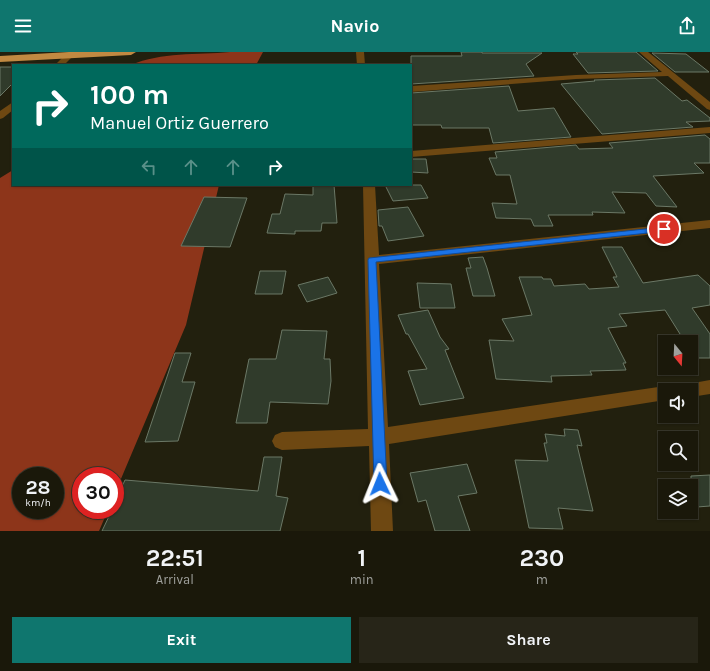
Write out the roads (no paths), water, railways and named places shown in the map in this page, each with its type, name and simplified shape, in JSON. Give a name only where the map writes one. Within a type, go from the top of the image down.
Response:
[{"type":"highway","points":[[0,55],[54,52]]},
{"type":"highway","points":[[0,59],[131,52]]},
{"type":"street","points":[[360,52],[362,64]]},
{"type":"street","points":[[643,52],[710,107]]},
{"type":"street","points":[[60,64],[70,55]]},
{"type":"street","points":[[412,89],[576,77],[669,74]]},
{"type":"street","points":[[0,107],[12,106]]},
{"type":"street","points":[[0,116],[12,106]]},
{"type":"street","points":[[412,154],[710,130]]},
{"type":"street","points":[[369,186],[382,531]]},
{"type":"street","points":[[372,260],[710,224]]},
{"type":"street","points":[[698,389],[710,387]]},
{"type":"street","points":[[282,441],[379,437],[658,394]]}]
